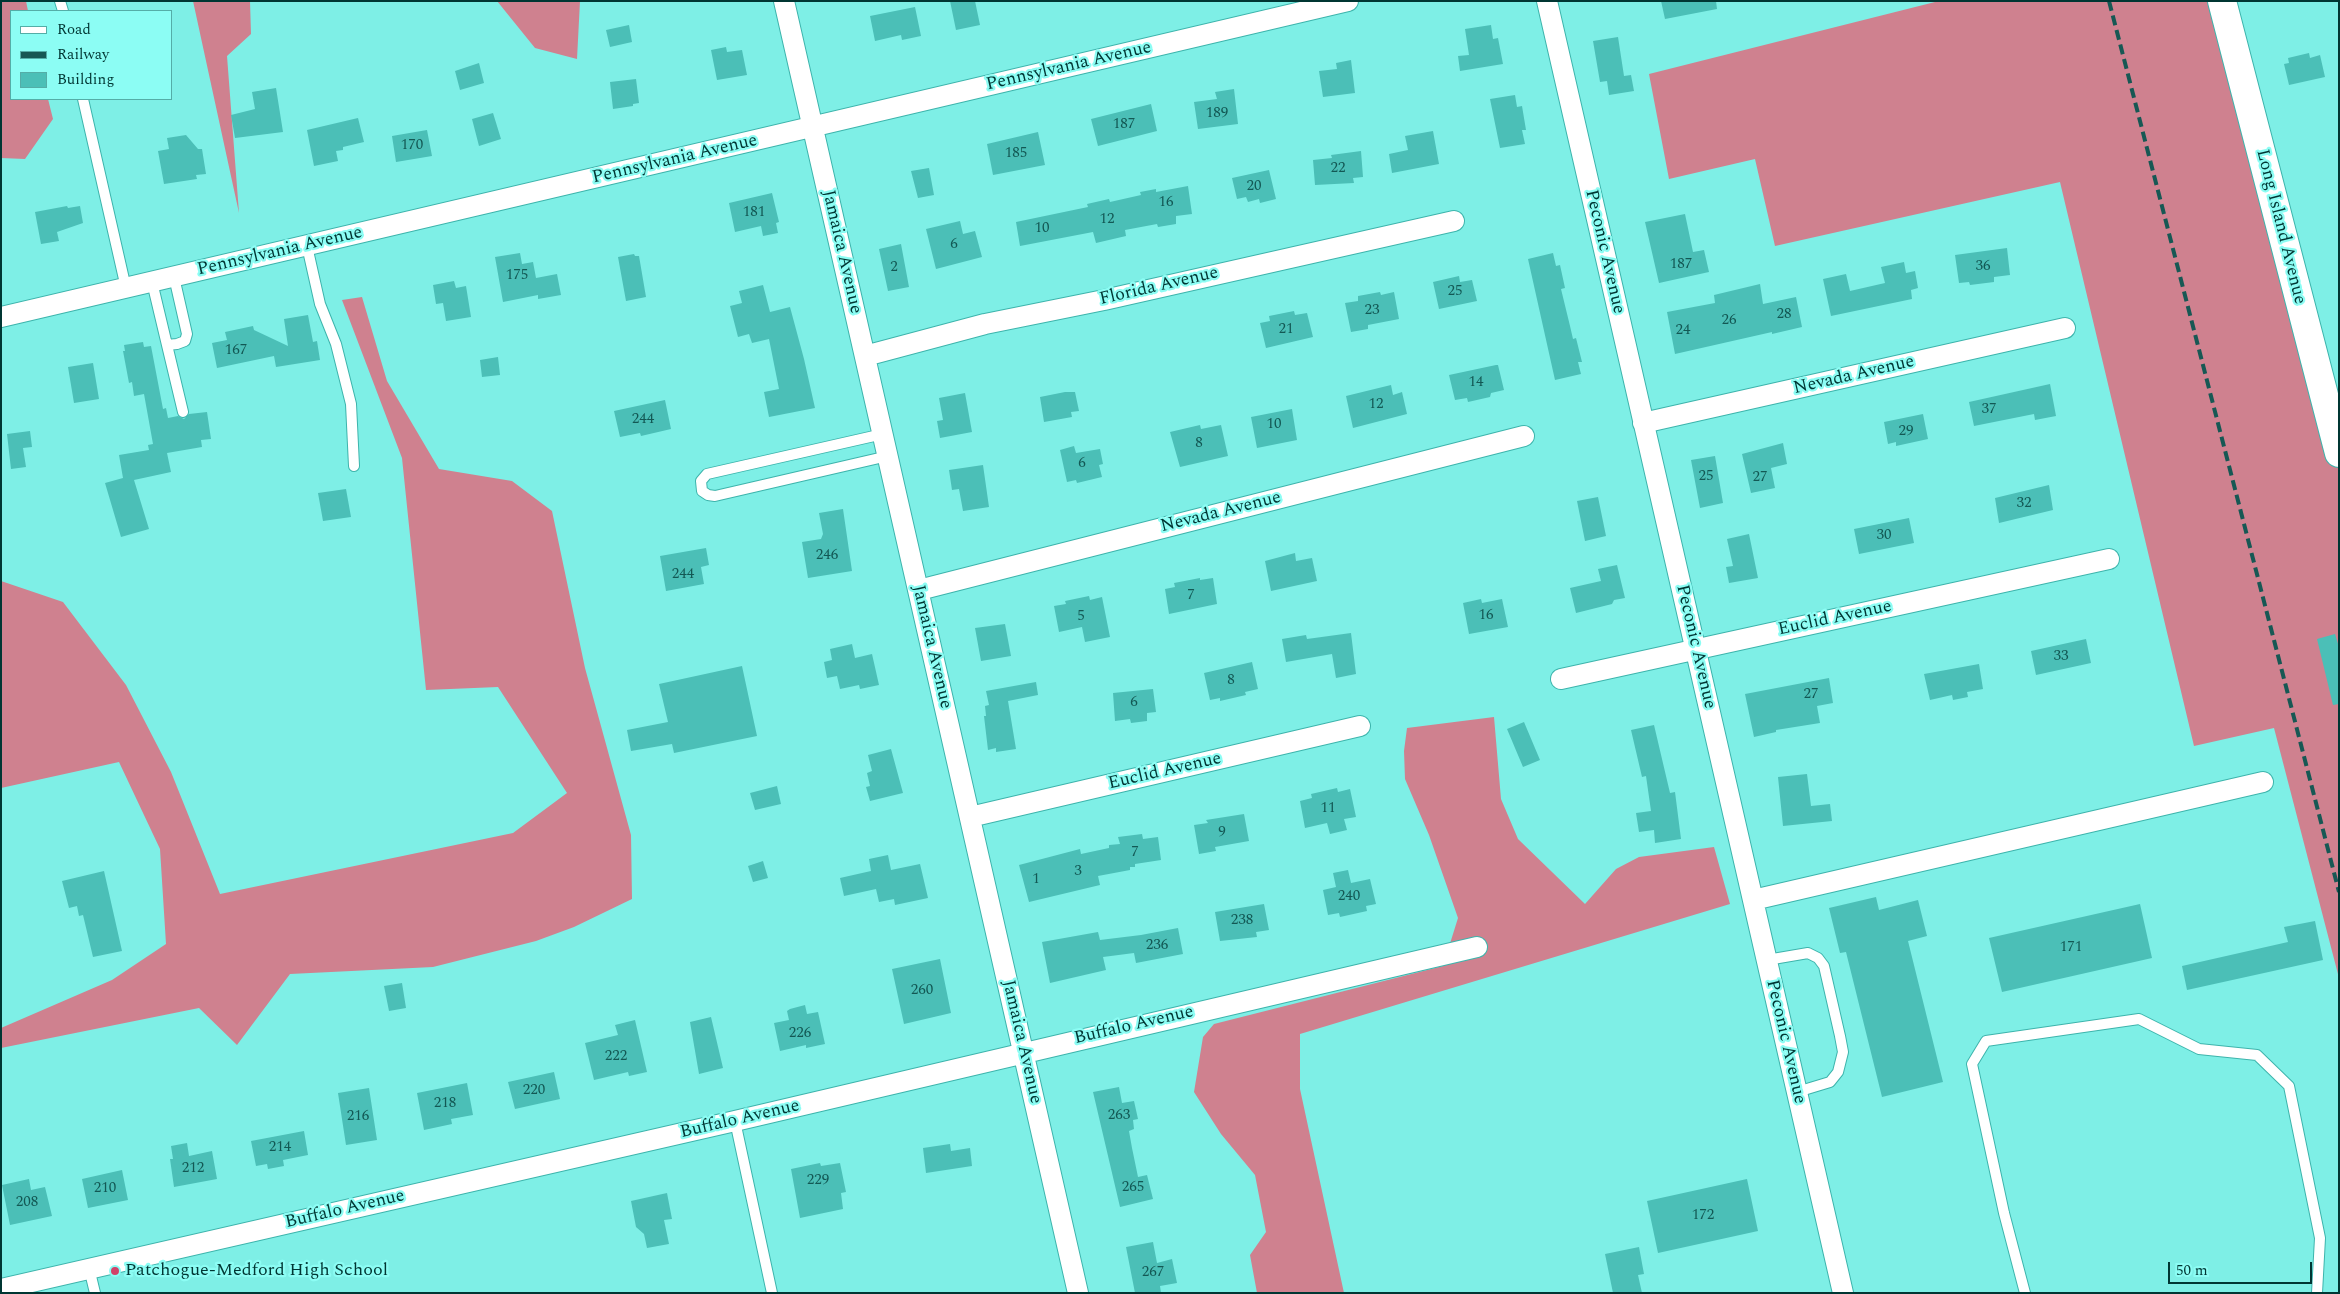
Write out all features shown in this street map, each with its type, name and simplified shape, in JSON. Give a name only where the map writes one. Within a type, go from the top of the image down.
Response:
[{"type":"street","name":"Jamaica Avenue","points":[[784,1],[1078,1293]]},
{"type":"street","name":"Pennsylvania Avenue","points":[[1,318],[1348,1]]},
{"type":"street","name":"Peconic Avenue","points":[[1547,1],[1843,1293]]},
{"type":"street","name":"Long Island Avenue","points":[[2222,1],[2339,453]]},
{"type":"street","name":"Florida Avenue","points":[[865,356],[984,324],[1104,300],[1454,221]]},
{"type":"street","name":"Nevada Avenue","points":[[1643,423],[2064,328]]},
{"type":"street","name":"Nevada Avenue","points":[[918,590],[1524,436]]},
{"type":"street","name":"Euclid Avenue","points":[[1561,679],[2108,558]]},
{"type":"street","name":"Euclid Avenue","points":[[970,817],[1360,726]]},
{"type":"street","points":[[1753,900],[2263,782]]},
{"type":"street","name":"Buffalo Avenue","points":[[1,1289],[735,1121],[1477,946]]},
{"type":"lane","points":[[83,100],[126,288]]},
{"type":"lane","points":[[307,246],[320,304],[336,344],[351,404],[354,466]]},
{"type":"lane","points":[[167,345],[181,343],[187,338],[174,277]]},
{"type":"lane","points":[[152,282],[182,412]]},
{"type":"lane","points":[[883,434],[707,474],[701,481],[702,491],[708,495],[715,496],[888,456]]},
{"type":"lane","points":[[1767,960],[1808,953],[1818,958],[1824,966],[1840,1036],[1843,1052],[1838,1072],[1830,1082],[1797,1092]]},
{"type":"lane","points":[[2025,1293],[2004,1213],[1972,1064],[1986,1041],[2140,1020],[2199,1049],[2257,1055],[2289,1086],[2320,1238],[2317,1293]]},
{"type":"lane","points":[[735,1121],[772,1293]]},
{"type":"lane","points":[[89,1268],[95,1293]]},
{"type":"shaded area","points":[[1,1],[26,1],[28,10],[10,10],[10,100],[48,100],[53,119],[25,159],[1,158]]},
{"type":"shaded area","points":[[193,1],[250,1],[251,34],[227,56],[239,213]]},
{"type":"shaded area","points":[[497,1],[580,1],[577,59],[535,48]]},
{"type":"shaded area","points":[[1939,1],[2222,1],[2339,453],[2339,978],[2274,728],[2194,746],[2060,182],[1775,246],[1755,159],[1669,179],[1649,74]]},
{"type":"shaded area","points":[[362,297],[387,381],[439,469],[512,481],[552,511],[585,668],[631,835],[632,899],[574,927],[536,941],[433,967],[290,974],[237,1045],[199,1008],[1,1048],[1,1028],[112,980],[166,944],[160,849],[119,762],[1,788],[1,581],[63,602],[126,685],[171,772],[220,894],[513,833],[567,793],[498,687],[426,690],[402,458],[342,300]]},
{"type":"shaded area","points":[[1494,717],[1501,799],[1518,839],[1585,904],[1616,869],[1639,857],[1714,847],[1730,904],[1300,1034],[1300,1089],[1344,1293],[1257,1293],[1250,1255],[1266,1232],[1255,1175],[1221,1134],[1194,1092],[1203,1037],[1214,1024],[1443,966],[1458,918],[1429,835],[1405,779],[1404,751],[1407,728]]},
{"type":"building","points":[[950,1],[975,1],[980,25],[956,30]]},
{"type":"building","points":[[1661,1],[1716,1],[1717,9],[1665,19]]},
{"type":"building","points":[[915,7],[921,36],[902,40],[901,35],[875,41],[870,16]]},
{"type":"building","points":[[629,25],[632,42],[610,47],[606,30]]},
{"type":"building","points":[[1491,25],[1493,39],[1498,38],[1503,64],[1460,71],[1458,56],[1469,55],[1465,29]]},
{"type":"building","points":[[1618,37],[1624,76],[1631,75],[1634,91],[1609,95],[1607,81],[1600,82],[1593,41]]},
{"type":"building","points":[[726,47],[727,52],[742,50],[747,75],[717,80],[711,50]]},
{"type":"building","points":[[2309,53],[2310,58],[2320,55],[2325,77],[2289,85],[2284,64],[2289,63],[2288,58]]},
{"type":"building","points":[[1351,60],[1355,93],[1323,97],[1319,71],[1337,69],[1336,63]]},
{"type":"building","points":[[479,63],[484,83],[460,90],[455,71]]},
{"type":"building","points":[[636,79],[639,103],[633,104],[633,106],[613,109],[610,82]]},
{"type":"building","points":[[276,88],[283,132],[235,138],[231,115],[255,109],[252,92]]},
{"type":"building","points":[[1234,89],[1238,124],[1198,129],[1194,102],[1217,99],[1215,92]]},
{"type":"building","points":[[1515,95],[1517,107],[1522,106],[1526,130],[1522,130],[1525,144],[1500,148],[1490,99]]},
{"type":"building","points":[[1151,104],[1157,131],[1098,146],[1091,119]]},
{"type":"building","points":[[493,113],[501,139],[479,146],[472,119]]},
{"type":"building","points":[[358,118],[364,142],[343,147],[343,150],[336,151],[338,161],[314,166],[307,130]]},
{"type":"building","points":[[427,130],[432,156],[396,162],[392,136]]},
{"type":"building","points":[[1433,131],[1439,164],[1392,173],[1389,154],[1408,150],[1405,136]]},
{"type":"building","points":[[1038,132],[1045,165],[993,175],[987,144]]},
{"type":"building","points":[[186,135],[198,149],[202,149],[206,174],[196,175],[197,179],[164,184],[158,151],[169,149],[167,138]]},
{"type":"building","points":[[1361,151],[1363,177],[1353,178],[1354,183],[1315,185],[1313,160],[1332,158],[1331,155]]},
{"type":"building","points":[[929,168],[934,195],[918,198],[911,171]]},
{"type":"building","points":[[1269,170],[1276,199],[1260,203],[1259,199],[1248,202],[1246,197],[1237,199],[1232,178]]},
{"type":"building","points":[[1188,186],[1192,214],[1176,216],[1176,224],[1158,227],[1157,224],[1125,230],[1126,236],[1096,243],[1093,232],[1020,246],[1016,222],[1088,207],[1087,204],[1109,199],[1110,202],[1141,195],[1140,192],[1156,189],[1156,192]]},
{"type":"building","points":[[772,193],[779,222],[776,223],[778,233],[763,236],[761,226],[735,232],[729,203]]},
{"type":"building","points":[[67,206],[68,208],[80,206],[83,223],[57,232],[59,241],[41,244],[35,212]]},
{"type":"building","points":[[1685,214],[1693,252],[1704,250],[1709,272],[1659,283],[1645,222]]},
{"type":"building","points":[[960,221],[963,234],[975,231],[982,257],[936,269],[926,229]]},
{"type":"building","points":[[901,244],[909,287],[888,291],[879,249]]},
{"type":"building","points":[[2007,248],[2010,275],[1994,277],[1994,282],[1970,285],[1969,282],[1959,283],[1955,255]]},
{"type":"building","points":[[520,253],[522,264],[533,262],[536,278],[557,274],[561,295],[538,299],[538,295],[503,302],[495,257]]},
{"type":"building","points":[[1553,253],[1556,266],[1560,265],[1565,288],[1561,289],[1573,339],[1576,338],[1582,362],[1578,362],[1581,374],[1555,380],[1528,259]]},
{"type":"building","points":[[634,254],[639,256],[646,297],[626,301],[618,257]]},
{"type":"building","points":[[1904,262],[1906,273],[1915,271],[1918,288],[1911,290],[1912,299],[1831,316],[1823,279],[1846,274],[1850,291],[1885,283],[1881,267]]},
{"type":"building","points":[[1459,276],[1460,282],[1472,280],[1477,301],[1439,309],[1433,282]]},
{"type":"building","points":[[454,281],[456,288],[466,286],[471,317],[446,321],[443,303],[436,304],[433,285]]},
{"type":"building","points":[[1760,284],[1763,304],[1796,297],[1802,327],[1675,354],[1667,312],[1715,303],[1714,295]]},
{"type":"building","points":[[763,285],[770,312],[790,307],[815,408],[769,417],[764,392],[779,389],[769,339],[752,343],[749,334],[738,337],[730,306],[742,303],[739,291]]},
{"type":"building","points":[[1380,292],[1381,295],[1394,292],[1399,319],[1368,325],[1368,329],[1351,332],[1345,303],[1358,301],[1358,296]]},
{"type":"building","points":[[1294,311],[1295,315],[1307,313],[1313,337],[1266,348],[1260,323],[1270,321],[1269,316]]},
{"type":"building","points":[[308,315],[313,342],[317,341],[320,360],[276,367],[274,356],[217,368],[212,343],[227,340],[225,332],[253,326],[254,330],[288,346],[284,319]]},
{"type":"building","points":[[143,342],[144,347],[151,346],[163,409],[166,408],[168,418],[178,416],[184,419],[189,414],[207,412],[211,439],[201,440],[202,447],[167,453],[171,472],[134,480],[149,529],[121,537],[105,483],[123,478],[119,455],[149,450],[148,445],[153,444],[144,394],[134,396],[132,382],[129,383],[123,351],[125,351],[124,345]]},
{"type":"building","points":[[498,357],[500,375],[482,377],[480,360]]},
{"type":"building","points":[[93,363],[99,399],[74,403],[68,367]]},
{"type":"building","points":[[1498,365],[1504,390],[1491,393],[1490,397],[1468,402],[1467,398],[1455,400],[1449,375]]},
{"type":"building","points":[[2050,384],[2056,416],[2035,420],[2034,414],[1974,426],[1969,402]]},
{"type":"building","points":[[1391,385],[1393,395],[1402,392],[1407,414],[1353,428],[1346,396]]},
{"type":"building","points":[[1075,392],[1079,411],[1071,412],[1072,417],[1044,422],[1040,397]]},
{"type":"building","points":[[965,393],[972,432],[940,438],[937,421],[943,420],[939,398]]},
{"type":"building","points":[[665,400],[671,429],[641,436],[640,433],[620,437],[614,411]]},
{"type":"building","points":[[1292,409],[1297,440],[1257,448],[1251,417]]},
{"type":"building","points":[[1923,414],[1928,439],[1896,446],[1896,442],[1888,444],[1884,422]]},
{"type":"building","points":[[1200,425],[1201,429],[1221,425],[1228,456],[1180,467],[1170,432]]},
{"type":"building","points":[[30,431],[32,447],[23,448],[26,467],[11,469],[7,434]]},
{"type":"building","points":[[1783,443],[1787,464],[1771,468],[1775,488],[1751,493],[1742,454]]},
{"type":"building","points":[[1074,446],[1076,453],[1100,449],[1103,464],[1099,465],[1102,477],[1077,483],[1076,480],[1067,482],[1060,450]]},
{"type":"building","points":[[1715,456],[1723,503],[1700,508],[1691,460]]},
{"type":"building","points":[[983,465],[989,507],[963,511],[959,489],[952,490],[949,470]]},
{"type":"building","points":[[2049,485],[2053,510],[1999,523],[1995,498]]},
{"type":"building","points":[[346,489],[351,517],[323,521],[318,493]]},
{"type":"building","points":[[1598,497],[1606,536],[1585,541],[1577,501]]},
{"type":"building","points":[[843,509],[852,571],[808,578],[802,542],[821,539],[823,534],[819,513]]},
{"type":"building","points":[[1909,518],[1914,543],[1859,554],[1854,529]]},
{"type":"building","points":[[1749,534],[1758,578],[1729,583],[1726,567],[1733,566],[1727,539]]},
{"type":"building","points":[[706,548],[709,565],[701,567],[704,584],[666,591],[660,556]]},
{"type":"building","points":[[1295,553],[1296,561],[1312,558],[1317,581],[1271,591],[1265,561]]},
{"type":"building","points":[[1617,565],[1625,598],[1614,600],[1612,604],[1576,613],[1570,588],[1601,581],[1598,569]]},
{"type":"building","points":[[1200,578],[1200,580],[1213,578],[1217,604],[1169,614],[1165,589],[1175,587],[1174,583]]},
{"type":"building","points":[[1089,596],[1090,600],[1102,597],[1110,637],[1085,642],[1082,627],[1059,632],[1054,606],[1066,604],[1065,601]]},
{"type":"building","points":[[1481,599],[1482,603],[1502,599],[1508,627],[1469,634],[1463,603]]},
{"type":"building","points":[[1005,624],[1011,656],[981,661],[975,628]]},
{"type":"building","points":[[1351,633],[1356,674],[1336,678],[1332,654],[1286,662],[1282,639],[1306,635],[1307,639]]},
{"type":"building","points":[[2335,634],[2339,647],[2339,704],[2333,705],[2317,639]]},
{"type":"building","points":[[2086,639],[2091,663],[2036,675],[2031,651]]},
{"type":"building","points":[[852,644],[855,658],[872,654],[879,685],[860,689],[859,685],[840,689],[837,676],[827,678],[824,662],[832,660],[830,649]]},
{"type":"building","points":[[1252,662],[1258,689],[1245,692],[1246,695],[1220,701],[1220,698],[1210,700],[1204,673]]},
{"type":"building","points":[[1979,664],[1983,689],[1967,692],[1968,697],[1953,700],[1952,695],[1930,700],[1924,674]]},
{"type":"building","points":[[742,666],[757,736],[674,753],[672,744],[631,751],[627,730],[668,722],[659,684]]},
{"type":"building","points":[[1829,678],[1833,703],[1817,706],[1820,723],[1776,730],[1776,732],[1754,737],[1745,694]]},
{"type":"building","points":[[1036,682],[1038,695],[1008,701],[1016,749],[996,752],[996,748],[988,750],[984,716],[986,716],[985,706],[989,705],[986,691]]},
{"type":"building","points":[[1153,689],[1156,712],[1147,713],[1147,721],[1131,723],[1130,719],[1115,721],[1113,693]]},
{"type":"building","points":[[1524,722],[1540,760],[1523,767],[1507,729]]},
{"type":"building","points":[[1654,725],[1670,793],[1675,792],[1681,839],[1655,843],[1654,830],[1639,832],[1636,813],[1651,811],[1646,776],[1642,777],[1631,730]]},
{"type":"building","points":[[891,749],[903,793],[870,801],[866,787],[870,786],[867,773],[872,771],[868,755]]},
{"type":"building","points":[[1807,774],[1811,806],[1830,804],[1832,821],[1783,826],[1778,777]]},
{"type":"building","points":[[777,786],[781,804],[755,810],[750,793]]},
{"type":"building","points":[[1337,788],[1338,792],[1350,789],[1356,817],[1344,819],[1347,830],[1330,834],[1327,823],[1305,828],[1300,801],[1312,798],[1311,794]]},
{"type":"building","points":[[1244,814],[1249,841],[1215,847],[1216,851],[1199,854],[1194,825],[1208,823],[1206,820]]},
{"type":"building","points":[[1142,834],[1143,839],[1158,837],[1161,860],[1135,864],[1135,867],[1130,867],[1130,870],[1098,876],[1100,885],[1029,902],[1019,865],[1080,849],[1081,854],[1109,848],[1109,845],[1120,844],[1118,837]]},
{"type":"building","points":[[888,855],[891,870],[920,864],[928,898],[895,905],[894,899],[879,902],[876,889],[844,896],[840,878],[871,871],[869,859]]},
{"type":"building","points":[[763,861],[768,878],[753,882],[748,866]]},
{"type":"building","points":[[1348,870],[1351,883],[1370,879],[1376,904],[1366,906],[1367,911],[1340,917],[1339,913],[1328,915],[1323,890],[1336,887],[1333,873]]},
{"type":"building","points":[[104,871],[122,951],[93,957],[83,915],[79,916],[77,906],[69,908],[62,881]]},
{"type":"building","points":[[1876,897],[1879,910],[1918,900],[1927,936],[1908,941],[1943,1082],[1882,1097],[1846,952],[1840,953],[1829,908]]},
{"type":"building","points":[[1264,904],[1269,930],[1256,932],[1257,937],[1220,941],[1215,912]]},
{"type":"building","points":[[2140,904],[2152,958],[2002,992],[1989,938]]},
{"type":"building","points":[[2315,921],[2323,960],[2187,990],[2182,966],[2288,942],[2284,927]]},
{"type":"building","points":[[1178,928],[1183,954],[1136,963],[1134,953],[1103,957],[1106,970],[1050,983],[1042,942],[1098,932],[1100,940]]},
{"type":"building","points":[[940,959],[951,1013],[904,1024],[892,969]]},
{"type":"building","points":[[402,983],[406,1008],[389,1011],[384,986]]},
{"type":"building","points":[[805,1005],[807,1014],[818,1012],[825,1044],[806,1048],[806,1045],[780,1051],[774,1023],[789,1020],[787,1011]]},
{"type":"building","points":[[711,1017],[723,1068],[699,1074],[690,1022]]},
{"type":"building","points":[[635,1020],[647,1072],[629,1076],[628,1072],[594,1080],[585,1043],[618,1035],[615,1025]]},
{"type":"building","points":[[554,1072],[560,1099],[515,1109],[508,1082]]},
{"type":"building","points":[[467,1083],[473,1115],[451,1119],[452,1124],[424,1130],[417,1093]]},
{"type":"building","points":[[1119,1087],[1122,1103],[1134,1101],[1138,1119],[1133,1120],[1134,1129],[1129,1131],[1132,1148],[1138,1177],[1147,1175],[1153,1199],[1120,1207],[1093,1092]]},
{"type":"building","points":[[369,1088],[377,1140],[346,1145],[338,1093]]},
{"type":"building","points":[[304,1131],[308,1155],[283,1160],[284,1166],[268,1169],[267,1164],[256,1166],[251,1141]]},
{"type":"building","points":[[187,1143],[189,1156],[212,1151],[217,1179],[174,1187],[170,1159],[173,1159],[171,1146]]},
{"type":"building","points":[[950,1144],[951,1151],[970,1148],[972,1166],[926,1173],[923,1148]]},
{"type":"building","points":[[820,1163],[821,1166],[840,1163],[846,1192],[841,1193],[843,1209],[800,1218],[791,1169]]},
{"type":"building","points":[[122,1170],[128,1200],[88,1208],[82,1179]]},
{"type":"building","points":[[29,1179],[31,1190],[45,1187],[52,1216],[10,1225],[2,1185]]},
{"type":"building","points":[[1747,1179],[1758,1231],[1658,1253],[1647,1201]]},
{"type":"building","points":[[667,1193],[672,1219],[664,1220],[669,1244],[647,1248],[644,1234],[636,1227],[631,1201]]},
{"type":"building","points":[[1153,1242],[1157,1263],[1172,1259],[1177,1283],[1160,1286],[1161,1293],[1135,1293],[1126,1247]]},
{"type":"building","points":[[1639,1247],[1644,1274],[1638,1275],[1642,1293],[1613,1293],[1605,1254]]},
{"type":"railway","points":[[2109,1],[2339,892]]},
{"type":"place","name":"Patchogue-Medford High School","points":[[115,1271]]}]
